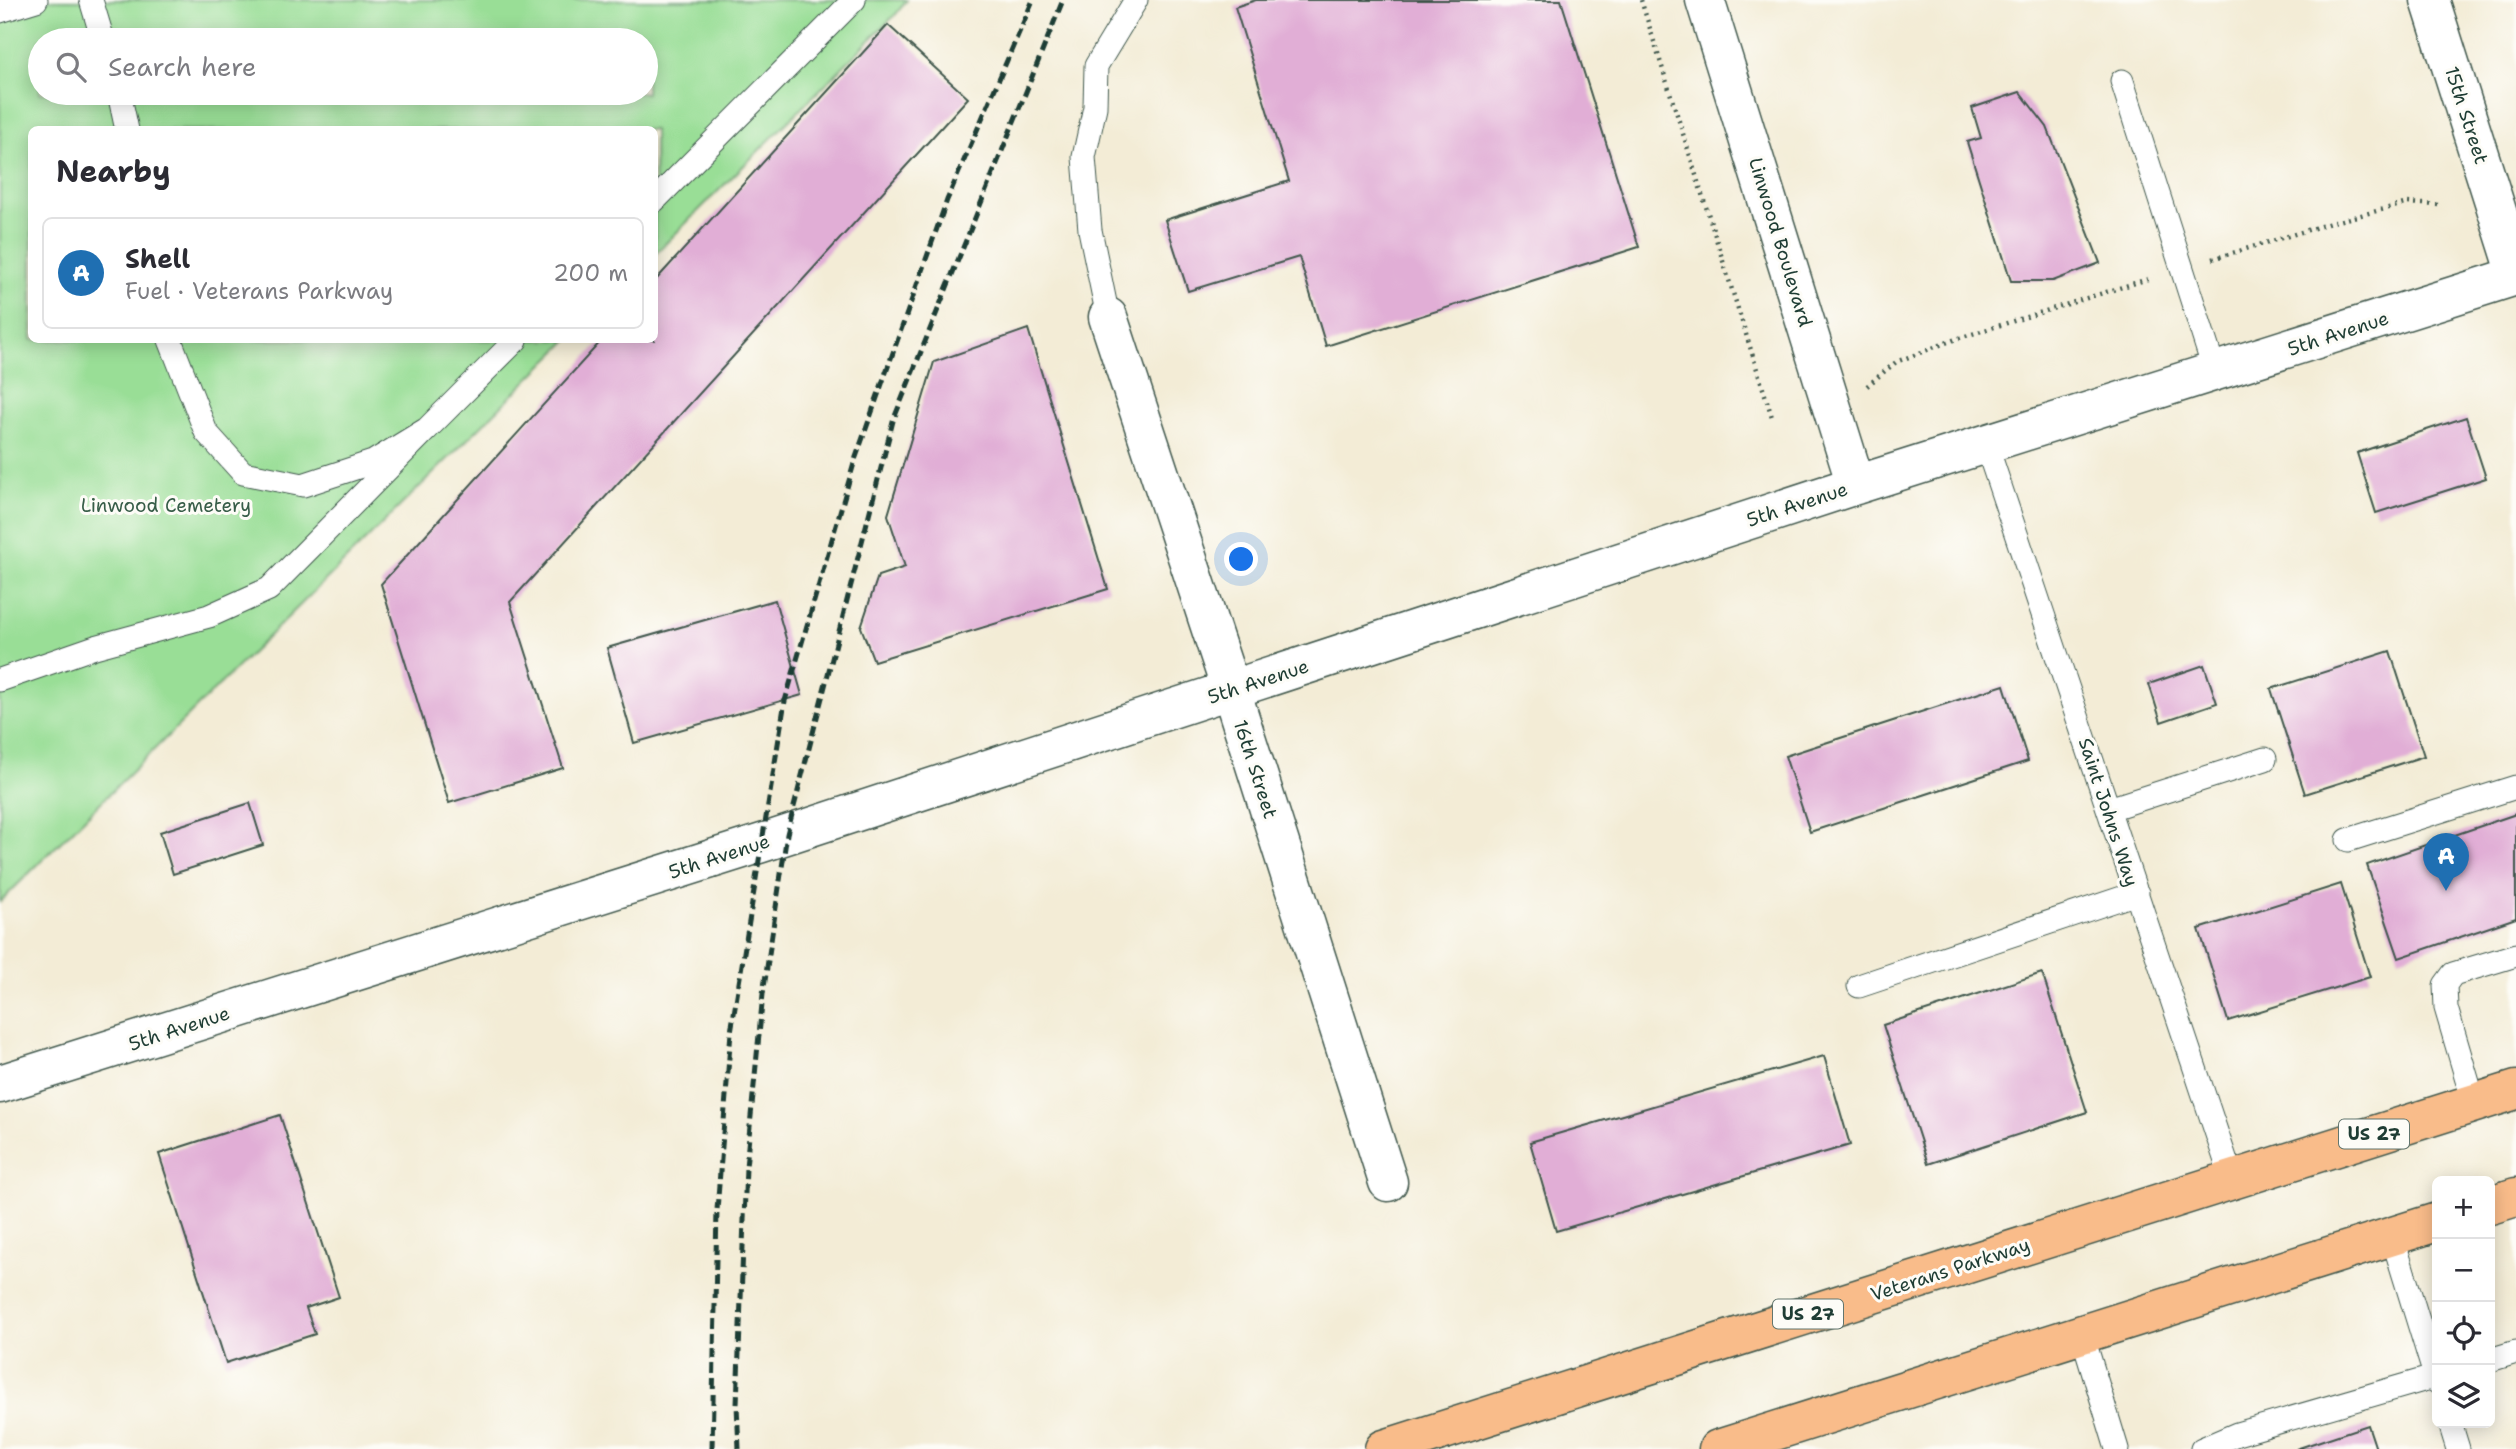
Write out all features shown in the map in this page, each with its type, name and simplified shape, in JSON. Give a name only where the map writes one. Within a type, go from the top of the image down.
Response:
[{"type":"main road","name":"Veterans Parkway","points":[[1384,1449],[2516,1090]]},
{"type":"main road","points":[[2495,1203],[2516,1197]]},
{"type":"main road","points":[[1718,1449],[2432,1224]]},
{"type":"street","name":"Linwood Boulevard","points":[[1705,0],[1856,485]]},
{"type":"street","name":"15th Street","points":[[2430,0],[2516,273]]},
{"type":"street","name":"5th Avenue","points":[[0,1084],[762,843],[1856,485],[2215,372],[2516,273]]},
{"type":"street","name":"16th Street","points":[[1108,317],[1231,690],[1388,1182]]},
{"type":"lane","points":[[0,11],[37,0]]},
{"type":"lane","points":[[91,0],[99,28]]},
{"type":"lane","points":[[658,197],[854,0]]},
{"type":"lane","points":[[1108,317],[1090,230],[1084,157],[1095,107],[1096,66],[1136,0]]},
{"type":"lane","points":[[2122,81],[2215,372]]},
{"type":"lane","points":[[122,105],[126,126]]},
{"type":"lane","points":[[171,343],[206,432],[243,473],[303,485],[373,462],[427,429]]},
{"type":"lane","points":[[0,680],[95,647],[209,616],[269,589],[513,343]]},
{"type":"lane","name":"Saint Johns Way","points":[[1986,444],[2232,1179]]},
{"type":"lane","points":[[2109,809],[2264,759]]},
{"type":"lane","points":[[2348,840],[2516,787]]},
{"type":"lane","points":[[1859,986],[2137,893]]},
{"type":"lane","points":[[2474,1103],[2446,1008],[2445,985],[2452,974],[2516,954]]},
{"type":"lane","points":[[2392,1236],[2433,1365]]},
{"type":"lane","points":[[2082,1334],[2117,1449]]},
{"type":"lane","points":[[2495,1358],[2516,1352]]},
{"type":"lane","points":[[2202,1449],[2237,1434],[2432,1379]]},
{"type":"lane","points":[[2452,1428],[2458,1449]]},
{"type":"path","points":[[1641,0],[1772,417]]},
{"type":"path","points":[[1866,387],[1896,362],[1956,339],[2334,222],[2408,203],[2438,205]]},
{"type":"green space","name":"Linwood Cemetery","points":[[0,0],[907,0],[658,251],[658,126],[28,126],[28,343],[565,343],[0,902]]},
{"type":"building","points":[[1256,0],[1561,0],[1639,247],[1326,346],[1299,257],[1188,291],[1165,220],[1289,181],[1235,7]]},
{"type":"building","points":[[888,25],[968,98],[510,602],[563,768],[449,803],[381,584],[599,343],[658,343],[658,278]]},
{"type":"building","points":[[2020,92],[2047,127],[2100,263],[2053,281],[2011,281],[1967,142],[1981,138],[1972,108]]},
{"type":"building","points":[[1028,329],[1108,589],[874,661],[861,627],[878,576],[905,567],[888,515],[934,362]]},
{"type":"building","points":[[2466,417],[2486,478],[2376,513],[2357,453]]},
{"type":"building","points":[[775,600],[802,695],[634,743],[607,648]]},
{"type":"building","points":[[2390,651],[2424,756],[2305,794],[2271,689]]},
{"type":"building","points":[[2204,665],[2217,703],[2161,722],[2149,684]]},
{"type":"building","points":[[2004,685],[2028,761],[1810,832],[1785,756]]},
{"type":"building","points":[[250,803],[263,845],[173,874],[160,832]]},
{"type":"building","points":[[2516,814],[2516,918],[2399,958],[2367,865]]},
{"type":"building","points":[[2341,884],[2370,977],[2228,1021],[2199,929]]},
{"type":"building","points":[[2042,973],[2087,1112],[1928,1164],[1883,1025]]},
{"type":"building","points":[[1824,1056],[1850,1145],[1556,1231],[1530,1142]]},
{"type":"building","points":[[280,1115],[339,1297],[306,1308],[315,1334],[226,1363],[159,1154]]},
{"type":"building","points":[[2368,1425],[2376,1449],[2296,1449]]},
{"type":"railway","points":[[712,1449],[717,1210],[731,1032],[785,701],[855,460],[947,200],[1033,0]]},
{"type":"railway","points":[[739,1449],[737,1405],[746,1167],[763,994],[787,834],[893,421],[1063,0]]},
{"type":"place","name":"Shell","points":[[2446,891]]}]
